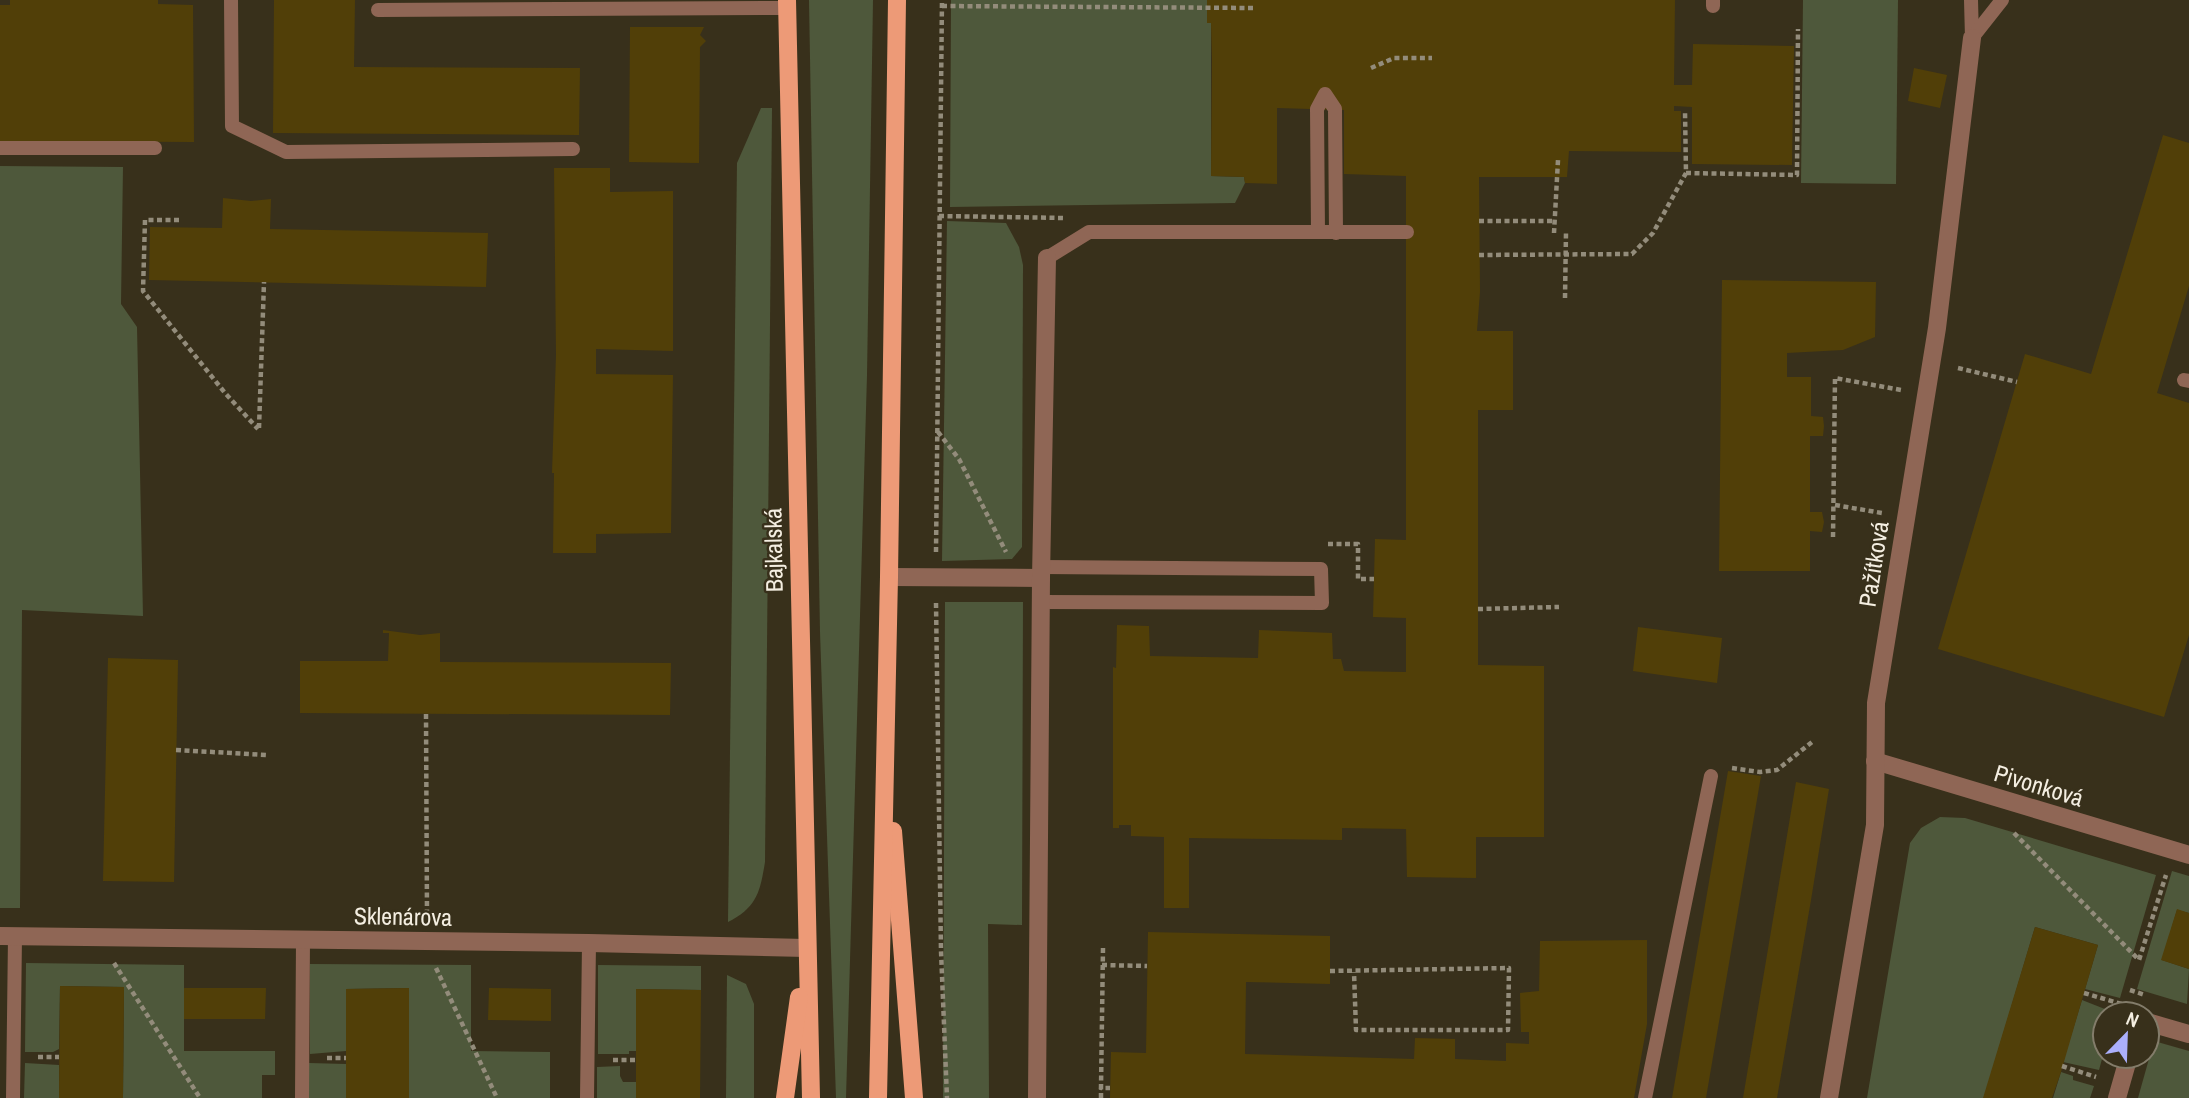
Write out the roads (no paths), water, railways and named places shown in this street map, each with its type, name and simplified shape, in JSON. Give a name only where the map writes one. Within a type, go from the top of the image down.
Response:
[{"type":"main road","points":[[878,1098],[897,0]]},
{"type":"main road","name":"Bajkalská","points":[[787,4],[811,1098]]},
{"type":"main road","points":[[886,726],[914,1098]]},
{"type":"main road","points":[[785,1098],[806,948]]},
{"type":"street","name":"Pažítková","points":[[1829,1098],[1875,825],[1876,703],[1937,328],[1972,38]]},
{"type":"street","points":[[1037,1098],[1041,572],[1047,258]]},
{"type":"street","points":[[888,577],[1018,578],[1041,572]]},
{"type":"street","name":"Pivonková","points":[[1875,761],[2189,855]]},
{"type":"street","name":"Sklenárova","points":[[7,936],[806,948]]},
{"type":"street","points":[[2161,1026],[2189,1034]]},
{"type":"street","points":[[2116,1098],[2125,1070]]},
{"type":"lane","points":[[231,0],[232,125],[286,152],[573,149]]},
{"type":"lane","points":[[1971,0],[1972,38]]},
{"type":"lane","points":[[1972,38],[2002,0]]},
{"type":"lane","points":[[378,10],[787,4]]},
{"type":"lane","points":[[1318,233],[1317,109],[1325,94],[1335,109],[1336,233]]},
{"type":"lane","points":[[0,148],[155,148]]},
{"type":"lane","points":[[1047,258],[1089,232],[1407,232]]},
{"type":"lane","points":[[1041,572],[1321,569],[1322,604],[1041,601]]},
{"type":"lane","points":[[1645,1098],[1710,781]]},
{"type":"lane","points":[[7,936],[13,1098]]},
{"type":"lane","points":[[302,1098],[303,939]]},
{"type":"lane","points":[[587,1098],[589,943]]}]
